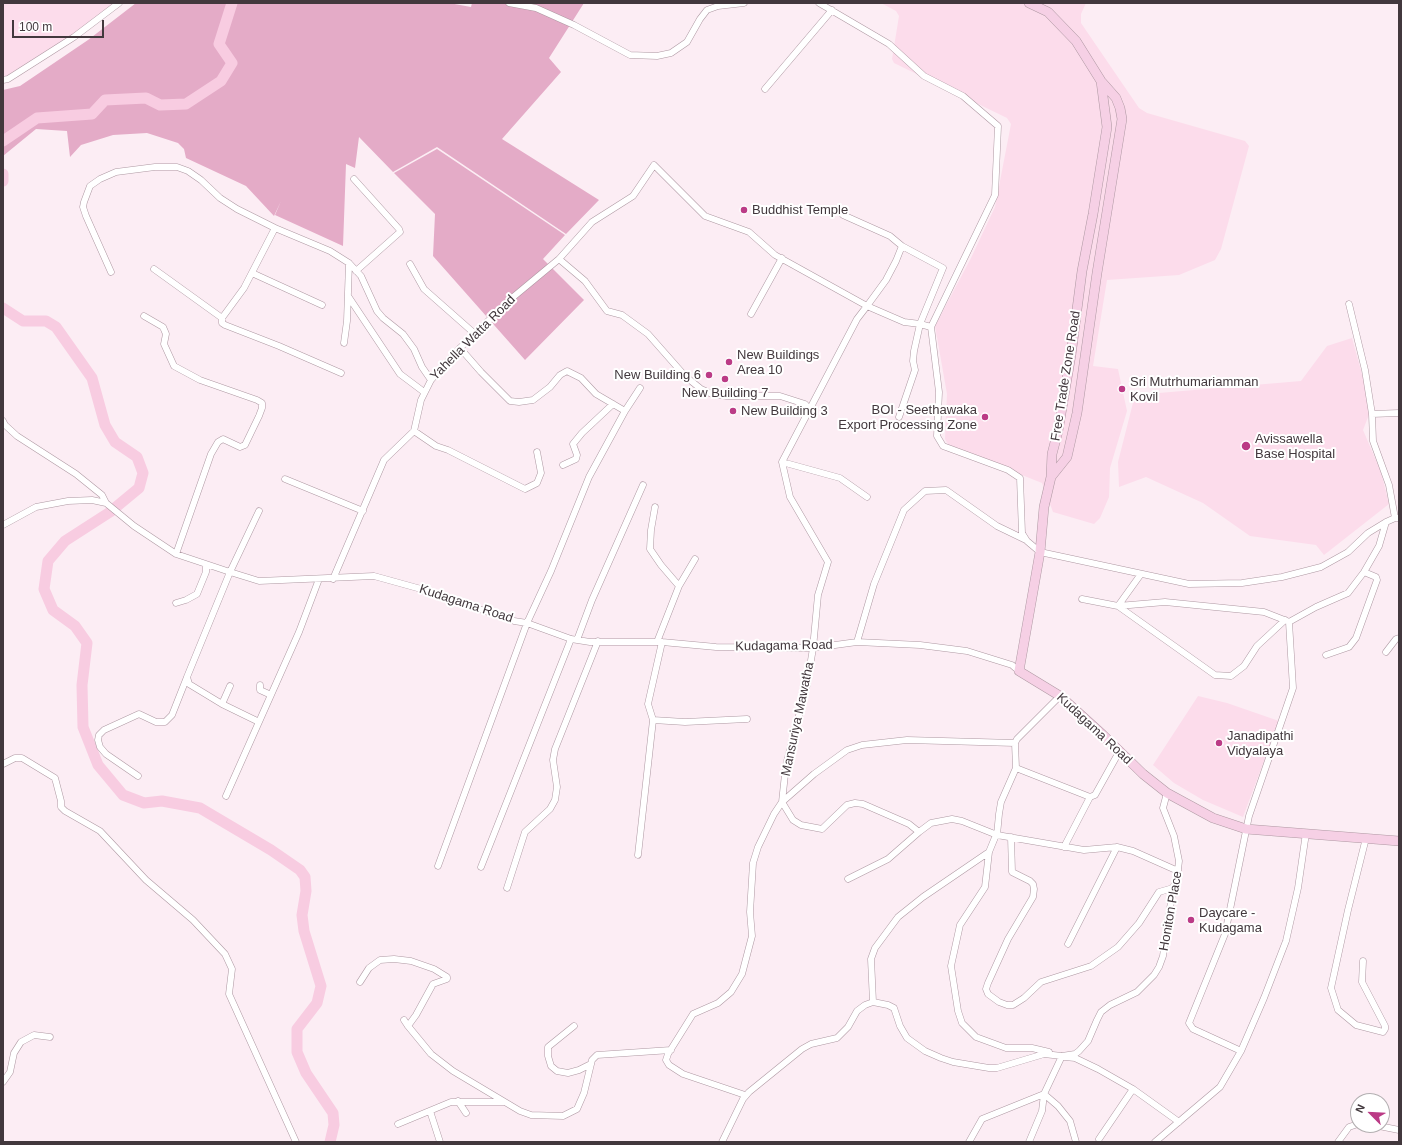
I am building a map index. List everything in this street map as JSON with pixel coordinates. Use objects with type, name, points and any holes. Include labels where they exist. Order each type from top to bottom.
[{"type":"street","points":[[3,80],[8,79],[74,37],[119,3]]},
{"type":"street","points":[[508,3],[536,8],[574,25],[630,55],[657,56],[671,53],[687,42],[707,10],[718,6],[744,3]]},
{"type":"street","points":[[819,3],[889,44],[924,76],[962,96],[998,126],[995,195],[931,327],[938,392],[937,436],[943,446],[1008,470],[1020,478],[1022,533],[1027,541]]},
{"type":"street","name":"Free Trade Zone Road","points":[[1029,3],[1048,12],[1076,41],[1101,81],[1116,98],[1122,119],[1097,273],[1077,413],[1067,457],[1051,478]]},
{"type":"street","points":[[765,89],[832,10]]},
{"type":"street","name":"Free Trade Zone Road","points":[[1019,671],[1040,552],[1044,507],[1051,478],[1052,454],[1060,423],[1082,271],[1107,127],[1101,81]]},
{"type":"street","name":"Yahella Watta Road","points":[[414,431],[421,400],[431,380],[460,348],[512,298],[558,259],[592,222],[633,196],[654,165],[705,216],[749,232],[775,255],[782,258]]},
{"type":"street","points":[[111,272],[83,207],[90,186],[100,179],[116,172],[155,167],[177,167],[188,171],[201,180],[220,198],[237,209],[275,228],[330,251],[349,263],[361,276],[377,311],[383,318],[403,334],[414,349],[422,367],[431,380]]},
{"type":"street","points":[[354,179],[399,229],[400,232],[356,271]]},
{"type":"street","points":[[843,215],[890,236],[902,246],[943,268],[920,324],[913,360],[915,370],[899,417]]},
{"type":"street","points":[[275,228],[244,288],[222,318],[222,323],[225,326],[279,346],[341,373]]},
{"type":"street","points":[[867,497],[840,478],[782,462],[857,319],[886,280],[902,246]]},
{"type":"street","points":[[751,314],[782,258],[866,306],[904,322],[931,327]]},
{"type":"street","points":[[558,259],[585,281],[607,311],[622,315],[648,334],[685,376],[701,389],[712,394],[727,396],[780,396],[805,404],[810,410]]},
{"type":"street","points":[[344,343],[347,321],[349,263]]},
{"type":"street","points":[[410,264],[424,290],[475,334]]},
{"type":"street","points":[[154,269],[222,318]]},
{"type":"street","points":[[252,274],[322,305]]},
{"type":"street","points":[[348,296],[402,376],[424,392]]},
{"type":"street","points":[[857,642],[874,584],[904,510],[925,491],[946,490],[997,526],[1027,541],[1040,552],[1189,584],[1242,583],[1282,577],[1321,567],[1348,552],[1368,532],[1398,517],[1389,485],[1373,440],[1372,414],[1365,370],[1349,304]]},
{"type":"street","points":[[144,316],[163,327],[166,334],[164,344],[174,366],[200,380],[262,403],[259,416],[245,445],[240,447],[223,439],[218,442],[211,454],[176,554]]},
{"type":"street","points":[[460,348],[510,401],[519,402],[533,400],[550,387],[560,374],[567,372],[581,378],[596,394],[625,411]]},
{"type":"street","points":[[438,866],[527,623],[551,571],[589,477],[625,411],[640,388]]},
{"type":"street","points":[[563,465],[576,459],[577,455],[574,444],[582,433],[613,404]]},
{"type":"street","points":[[1372,414],[1399,413]]},
{"type":"street","points":[[3,421],[5,425],[17,436],[76,474],[102,495],[106,503]]},
{"type":"street","points":[[333,579],[384,460],[414,431],[436,446],[448,450],[525,489],[537,484],[541,473],[537,452]]},
{"type":"street","name":"Mansuriya Mawatha","points":[[782,462],[790,497],[828,562],[818,595],[813,648],[807,685],[786,765],[782,802]]},
{"type":"street","points":[[285,479],[363,511]]},
{"type":"street","points":[[481,867],[574,640],[643,485]]},
{"type":"street","points":[[3,525],[36,507],[68,500],[92,500],[106,503]]},
{"type":"street","name":"Kudagama Road","points":[[106,503],[134,526],[176,554],[206,565],[259,580],[333,579],[374,576],[421,589],[514,621],[527,623],[574,640],[590,642],[659,642],[716,647],[813,648],[857,642],[920,645],[967,651],[1012,665],[1019,671],[1060,696],[1143,774],[1167,793],[1213,818],[1246,829],[1399,841]]},
{"type":"street","points":[[655,507],[651,530],[650,549],[661,565],[679,586]]},
{"type":"street","points":[[138,776],[106,754],[100,747],[98,735],[104,730],[139,714],[156,722],[165,722],[172,715],[230,572],[259,511]]},
{"type":"street","points":[[1118,606],[1215,675],[1231,676],[1244,666],[1257,646],[1287,621],[1348,594],[1364,572],[1379,546],[1386,522]]},
{"type":"street","points":[[638,854],[653,720],[648,704],[659,642],[679,586],[695,559]]},
{"type":"street","points":[[176,603],[197,594],[206,572],[206,565]]},
{"type":"street","points":[[1326,655],[1348,648],[1356,638],[1377,580],[1376,577],[1364,572]]},
{"type":"street","points":[[1118,606],[1141,574]]},
{"type":"street","points":[[226,796],[299,632],[320,579]]},
{"type":"street","points":[[1082,598],[1118,606],[1165,602],[1264,612],[1287,621]]},
{"type":"street","points":[[1240,1051],[1193,1029],[1189,1023],[1225,934],[1249,816],[1293,688],[1287,621]]},
{"type":"street","points":[[1386,652],[1396,639],[1399,638]]},
{"type":"street","points":[[507,888],[526,832],[550,808],[555,800],[557,787],[553,760],[555,749],[598,642]]},
{"type":"street","points":[[187,677],[189,684],[222,704],[259,722]]},
{"type":"street","points":[[260,685],[260,690],[271,695]]},
{"type":"street","points":[[222,704],[230,686]]},
{"type":"street","points":[[1060,696],[1016,739],[1016,768],[1001,802],[997,835],[989,852],[985,887],[960,925],[950,966],[958,1011],[962,1023],[976,1037],[1006,1048],[1032,1048],[1075,1058],[1133,1089],[1179,1122]]},
{"type":"street","points":[[653,720],[685,722],[748,719]]},
{"type":"street","name":"Mansuriya Mawatha","points":[[782,802],[814,774],[847,750],[862,745],[907,740],[1015,743]]},
{"type":"street","points":[[1064,846],[1090,797],[1095,795],[1119,752]]},
{"type":"street","points":[[3,764],[15,758],[22,758],[55,778],[61,801],[61,807],[100,831],[146,880],[193,920],[225,954],[232,969],[229,994],[296,1142]]},
{"type":"street","points":[[1016,768],[1090,797]]},
{"type":"street","name":"Honiton Place","points":[[873,1002],[888,1005],[894,1008],[900,1026],[907,1038],[925,1051],[953,1062],[997,1068],[1044,1054],[1062,1056],[1075,1054],[1088,1041],[1096,1020],[1101,1012],[1138,992],[1154,975],[1159,967],[1166,946],[1173,888],[1179,861],[1174,836],[1162,808],[1167,793]]},
{"type":"street","points":[[745,1095],[683,1074],[669,1065],[666,1060],[668,1054],[693,1014],[718,1002],[731,992],[742,974],[752,936],[750,912],[753,863],[758,847],[774,814],[782,802],[793,820],[801,825],[822,829],[847,806],[854,803],[862,804],[909,824],[920,832]]},
{"type":"street","points":[[848,879],[888,859],[931,823],[952,818],[997,835],[1084,850],[1117,847],[1133,851],[1178,871]]},
{"type":"street","points":[[1155,1142],[1220,1087],[1240,1051],[1264,998],[1286,941],[1298,888],[1306,833]]},
{"type":"street","points":[[1010,837],[1012,872],[1030,881],[1033,884],[1034,889],[1033,897],[1008,939],[986,989],[988,994],[999,1002],[1008,1005],[1013,1005],[1024,998],[1041,982],[1091,966],[1118,948],[1139,923],[1159,892],[1173,888]]},
{"type":"street","points":[[1363,961],[1362,982],[1386,1029],[1383,1032],[1356,1025],[1338,1010],[1331,988],[1366,838]]},
{"type":"street","points":[[1068,944],[1117,847]]},
{"type":"street","points":[[722,1142],[745,1095],[802,1049],[811,1044],[837,1038],[848,1027],[858,1011],[865,1005],[873,1002],[871,959],[875,948],[898,917],[923,897],[989,852]]},
{"type":"street","points":[[360,982],[369,968],[380,960],[394,959],[417,963],[434,969],[447,977],[447,979],[433,984],[416,1015],[408,1026]]},
{"type":"street","points":[[404,1020],[431,1054],[453,1072],[520,1111],[531,1115],[563,1116],[577,1109],[584,1093],[592,1060],[597,1055],[671,1050]]},
{"type":"street","points":[[574,1026],[548,1047],[548,1056],[551,1066],[557,1071],[568,1073],[579,1070],[591,1064]]},
{"type":"street","points":[[3,1082],[10,1072],[14,1053],[21,1042],[34,1035],[50,1037]]},
{"type":"street","points":[[1029,1142],[1042,1111],[1044,1094],[1062,1056]]},
{"type":"street","points":[[1099,1139],[1133,1089]]},
{"type":"street","points":[[969,1142],[982,1119],[1044,1094]]},
{"type":"street","points":[[1044,1094],[1058,1106],[1070,1121],[1076,1142]]},
{"type":"street","points":[[458,1101],[466,1113]]},
{"type":"street","points":[[398,1124],[451,1102],[505,1102]]},
{"type":"street","points":[[430,1111],[440,1142]]},
{"type":"street","points":[[1338,1142],[1350,1127]]},
{"type":"shaded area","points":[[3,3],[122,3],[83,33],[16,78],[3,82]]},
{"type":"shaded area","points":[[136,3],[449,3],[471,7],[472,3],[584,3],[549,58],[561,72],[502,139],[599,200],[566,234],[437,147],[393,172],[359,137],[355,168],[346,164],[343,246],[275,215],[281,201],[274,216],[246,186],[186,158],[184,149],[178,143],[147,133],[113,135],[81,145],[70,157],[67,131],[36,129],[3,156],[3,90],[20,86],[88,40]]},
{"type":"shaded area","points":[[881,3],[1086,3],[1081,14],[1081,23],[1139,108],[1147,113],[1245,141],[1249,146],[1221,249],[1215,260],[1179,275],[1107,280],[1093,366],[1118,369],[1127,411],[1110,468],[1109,497],[1100,518],[1094,524],[1053,512],[1042,483],[949,446],[945,439],[947,394],[935,326],[971,258],[995,207],[1011,124],[1007,118],[894,63],[892,59],[899,16],[896,11]]},
{"type":"shaded area","points":[[437,149],[565,235],[543,259],[584,300],[525,360],[433,256],[435,214],[394,173]]},
{"type":"shaded area","name":"Avissawella Base Hospital","points":[[1352,338],[1370,403],[1370,412],[1363,430],[1381,472],[1389,504],[1324,555],[1316,545],[1250,536],[1203,503],[1146,477],[1119,487],[1118,462],[1135,395],[1301,381],[1327,346]]},
{"type":"shaded area","name":"Janadipathi Vidyalaya","points":[[1198,696],[1227,703],[1279,721],[1243,817],[1203,800],[1174,783],[1153,765]]},
{"type":"waterway","points":[[3,141],[37,118],[92,114],[105,100],[146,98],[160,105],[186,104],[221,81],[232,63],[219,44],[232,3]]},
{"type":"waterway","points":[[3,174],[3,181]]},
{"type":"waterway","points":[[3,308],[23,321],[46,321],[56,327],[92,378],[105,425],[115,442],[137,457],[143,473],[139,488],[110,512],[65,541],[48,561],[44,589],[53,610],[75,626],[87,643],[82,685],[83,727],[98,765],[123,795],[144,803],[162,801],[200,808],[271,850],[300,870],[305,877],[306,891],[302,915],[304,931],[321,986],[317,1003],[297,1029],[297,1052],[306,1073],[333,1113],[334,1125],[330,1142]]},
{"type":"place","name":"Buddhist Temple","points":[[744,210]]},
{"type":"place","name":"New Buildings Area 10","points":[[729,362]]},
{"type":"place","name":"New Building 6","points":[[709,375]]},
{"type":"place","name":"New Building 7","points":[[725,379]]},
{"type":"place","name":"Sri Mutrhumariamman Kovil","points":[[1122,389]]},
{"type":"place","name":"New Building 3","points":[[733,411]]},
{"type":"place","name":"BOI - Seethawaka Export Processing Zone","points":[[985,417]]},
{"type":"place","name":"Avissawella Base Hospital","points":[[1246,446]]},
{"type":"place","name":"Janadipathi Vidyalaya","points":[[1219,743]]},
{"type":"place","name":"Daycare - Kudagama","points":[[1191,920]]}]
